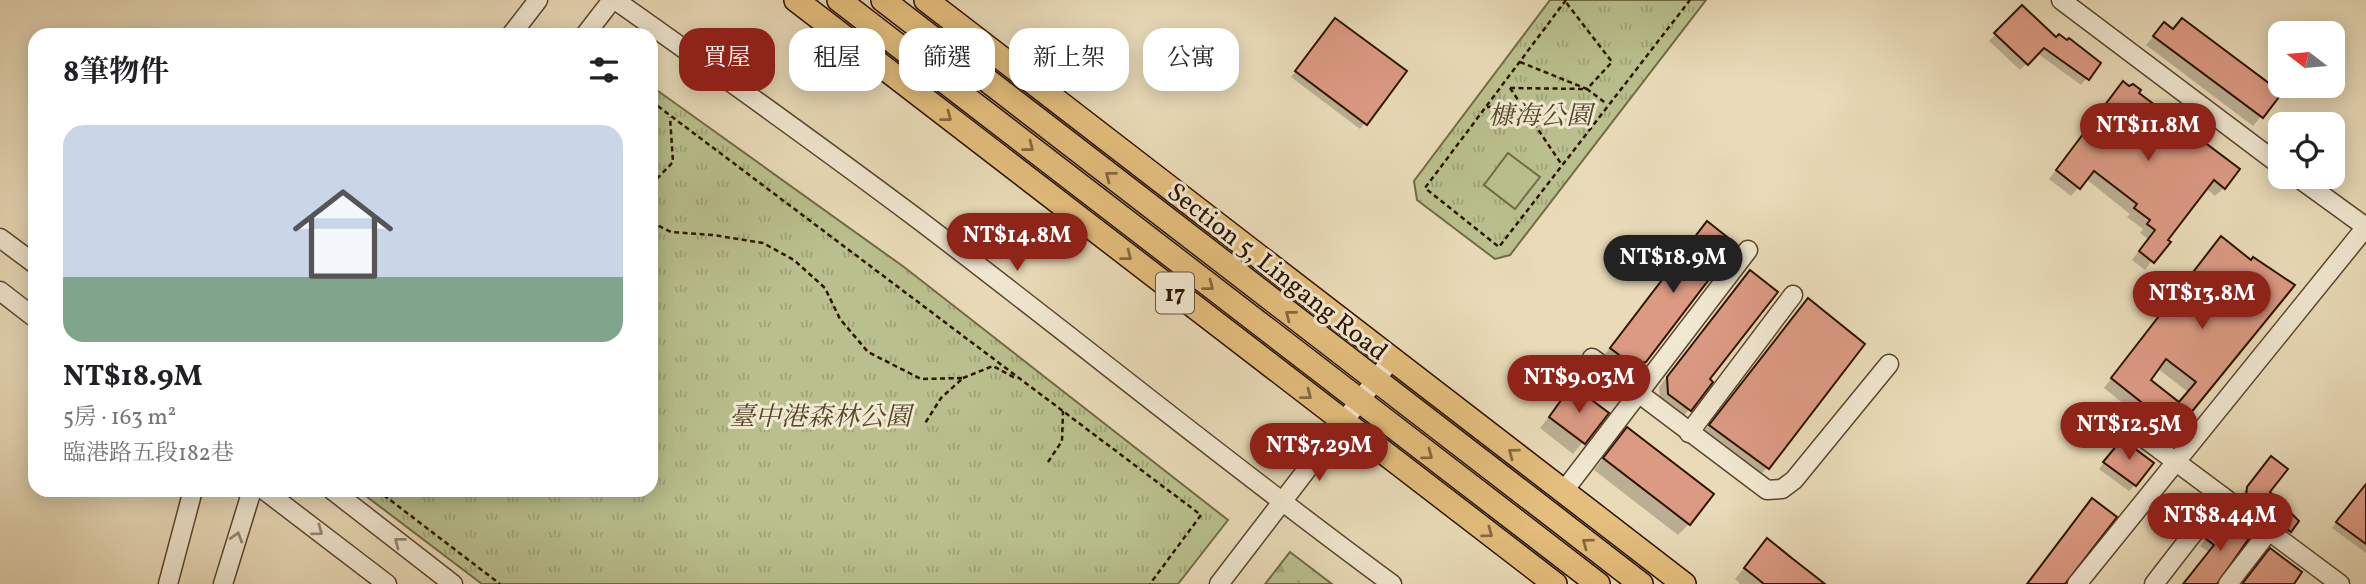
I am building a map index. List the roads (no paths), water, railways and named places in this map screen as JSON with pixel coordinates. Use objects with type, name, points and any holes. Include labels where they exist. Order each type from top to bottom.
[{"type":"main road","name":"17","points":[[796,0],[1555,584]]},
{"type":"main road","name":"Section 5, Lingang Road","points":[[839,0],[1598,584]]},
{"type":"main road","name":"Section 5, Lingang Road","points":[[883,0],[1641,584]]},
{"type":"main road","name":"Section 5, Lingang Road","points":[[926,0],[1684,584]]},
{"type":"street","points":[[516,28],[538,0]]},
{"type":"street","points":[[591,28],[614,0],[654,28]]},
{"type":"street","points":[[2061,0],[2268,155]]},
{"type":"street","points":[[658,31],[766,106],[920,221],[1280,502],[1392,584]]},
{"type":"street","points":[[2077,584],[2366,227],[2314,189]]},
{"type":"street","points":[[0,238],[28,259]]},
{"type":"street","points":[[1563,492],[1748,250]]},
{"type":"street","points":[[0,291],[28,313]]},
{"type":"street","points":[[1689,433],[1793,295]]},
{"type":"street","points":[[1592,358],[1760,487],[1782,489],[1799,474],[1889,364]]},
{"type":"street","points":[[1219,584],[1391,360]]},
{"type":"street","points":[[2128,426],[2340,584]]},
{"type":"street","points":[[2154,584],[2222,496]]},
{"type":"street","points":[[169,584],[191,497]]},
{"type":"street","points":[[223,584],[250,497]]},
{"type":"street","points":[[273,497],[387,584]]},
{"type":"street","points":[[341,497],[453,584]]},
{"type":"street","points":[[2228,584],[2269,531]]},
{"type":"park label","name":"槺海公園","points":[[1540,115]]},
{"type":"park label","name":"臺中港森林公園","points":[[820,416]]}]
